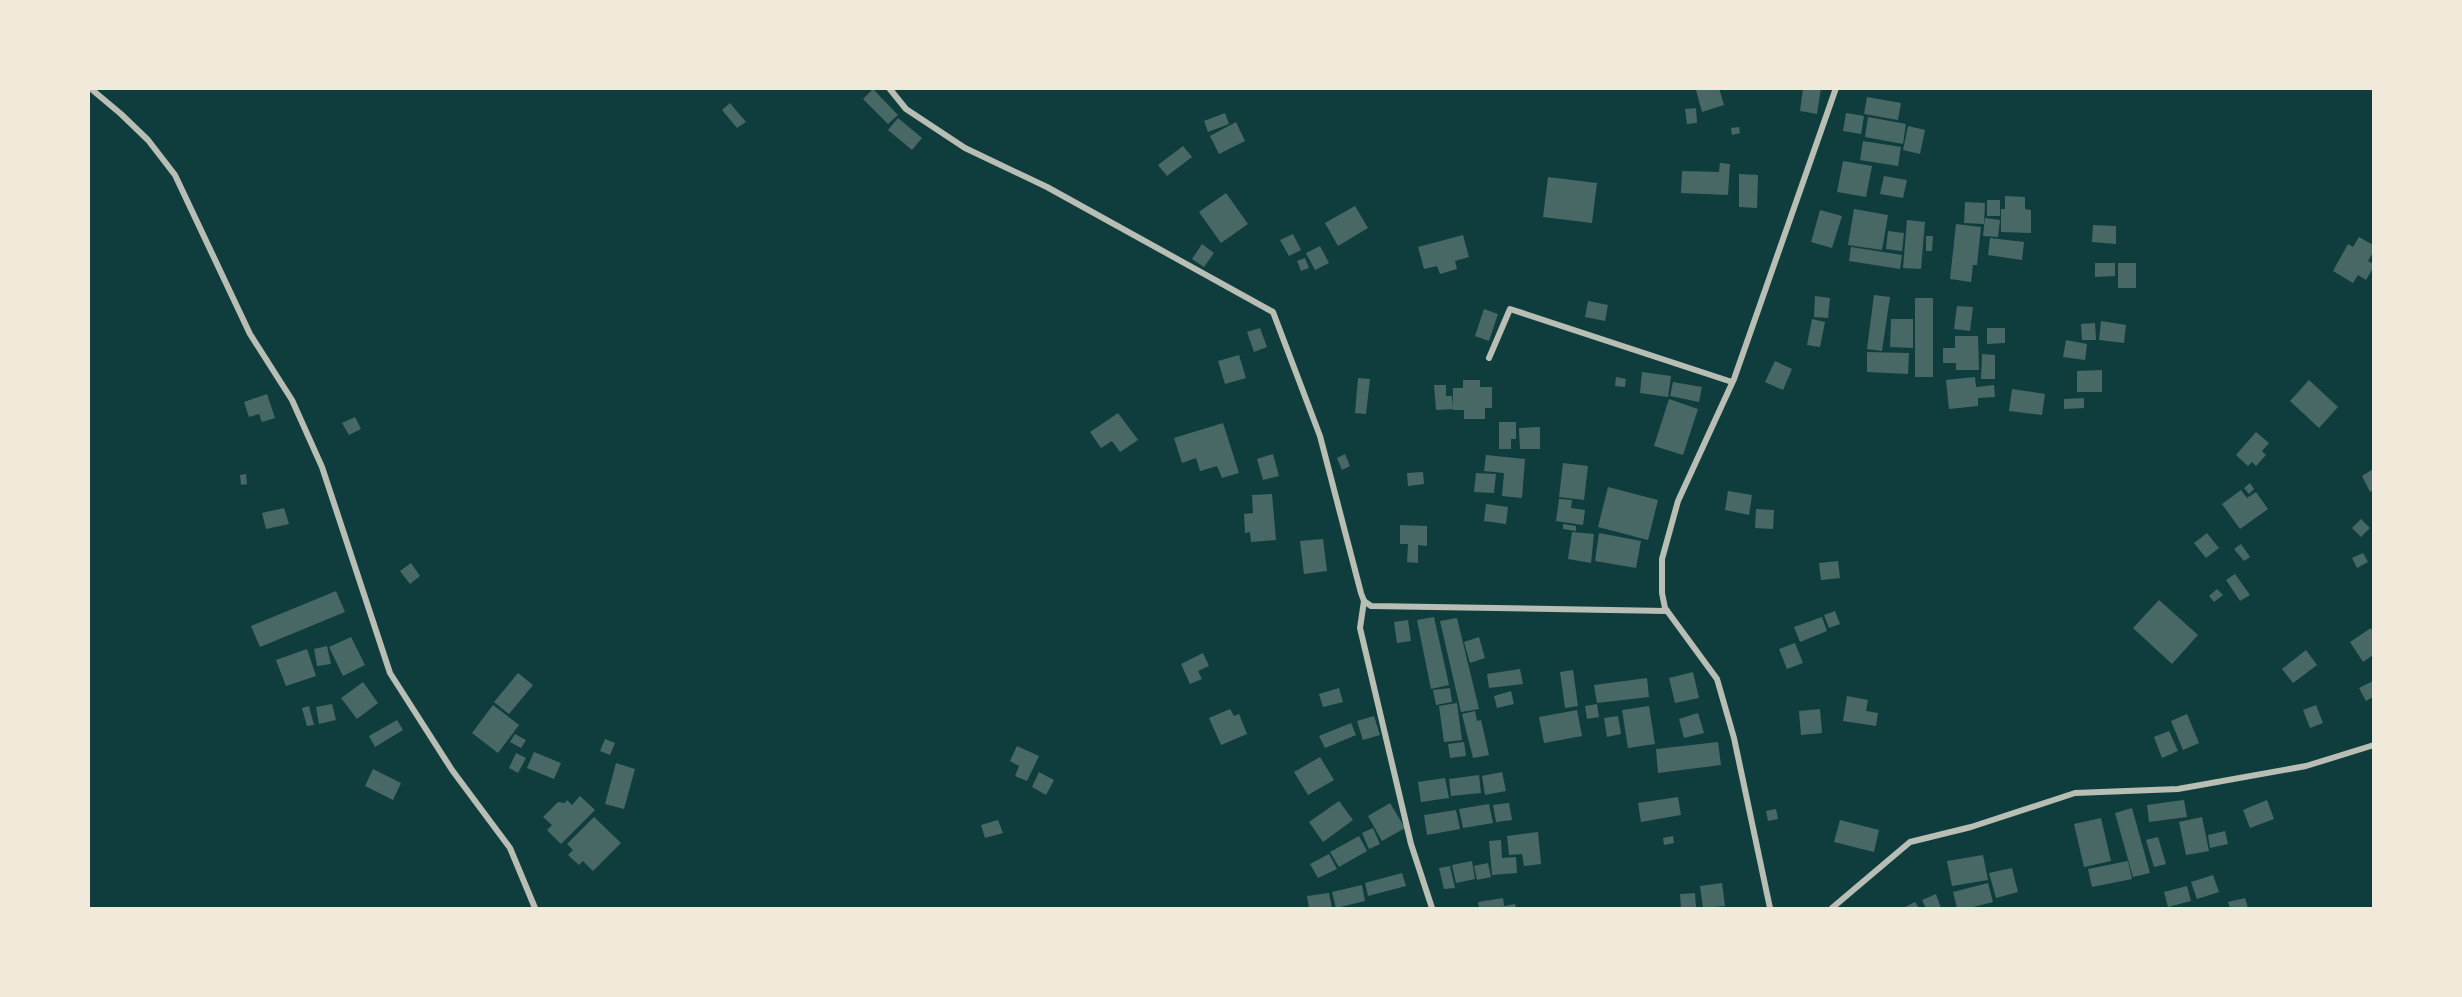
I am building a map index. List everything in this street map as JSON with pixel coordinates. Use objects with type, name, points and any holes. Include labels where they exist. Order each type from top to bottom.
[{"type":"street","points":[[90,88],[122,114],[148,140],[175,175],[250,334],[292,400],[322,467],[390,673],[452,770],[510,848],[536,909]]},
{"type":"street","points":[[889,88],[906,109],[965,148],[1047,187],[1273,312],[1320,436],[1364,601],[1360,628],[1412,844],[1432,909]]},
{"type":"street","points":[[1770,909],[1734,738],[1717,679],[1667,611],[1662,593],[1662,559],[1678,501],[1732,382],[1836,88]]},
{"type":"street","points":[[1489,358],[1510,309],[1732,382]]},
{"type":"street","points":[[1364,601],[1371,606],[1667,611]]},
{"type":"street","points":[[1832,909],[1910,842],[1971,827],[2075,793],[2178,789],[2306,766],[2373,745]]},
{"type":"building","points":[[1719,88],[1724,105],[1702,112],[1696,90]]},
{"type":"building","points":[[1803,88],[1821,88],[1817,114],[1800,111]]},
{"type":"building","points":[[873,89],[898,115],[888,124],[863,99]]},
{"type":"building","points":[[1867,97],[1901,103],[1898,120],[1864,114]]},
{"type":"building","points":[[730,103],[746,122],[737,128],[722,110]]},
{"type":"building","points":[[1696,108],[1697,123],[1687,124],[1685,109]]},
{"type":"building","points":[[1225,113],[1229,124],[1208,132],[1204,121]]},
{"type":"building","points":[[1846,113],[1864,116],[1861,134],[1843,131]]},
{"type":"building","points":[[1868,117],[1906,124],[1903,144],[1865,137]]},
{"type":"building","points":[[898,118],[922,138],[912,150],[888,130]]},
{"type":"building","points":[[1236,122],[1245,141],[1219,154],[1210,136]]},
{"type":"building","points":[[1908,126],[1925,130],[1920,154],[1903,150]]},
{"type":"building","points":[[1739,127],[1740,133],[1732,135],[1731,128]]},
{"type":"building","points":[[1863,141],[1901,147],[1898,166],[1860,160]]},
{"type":"building","points":[[1183,146],[1192,157],[1167,176],[1158,165]]},
{"type":"building","points":[[1843,161],[1872,166],[1866,197],[1837,192]]},
{"type":"building","points":[[1720,163],[1730,164],[1728,195],[1681,193],[1682,171],[1719,172]]},
{"type":"building","points":[[1739,174],[1758,175],[1757,208],[1739,207]]},
{"type":"building","points":[[1884,176],[1907,180],[1903,198],[1880,194]]},
{"type":"building","points":[[1548,177],[1597,183],[1592,223],[1543,217]]},
{"type":"building","points":[[1226,193],[1248,224],[1221,243],[1199,212]]},
{"type":"building","points":[[2005,196],[2025,197],[2025,209],[2031,210],[2031,233],[2001,232],[2001,209],[2005,209]]},
{"type":"building","points":[[1987,200],[2000,200],[2000,216],[1987,216]]},
{"type":"building","points":[[1965,202],[1985,203],[1984,224],[1964,223]]},
{"type":"building","points":[[1355,206],[1368,228],[1338,246],[1325,223]]},
{"type":"building","points":[[1854,209],[1888,215],[1882,250],[1848,245]]},
{"type":"building","points":[[1820,210],[1842,216],[1832,248],[1811,242]]},
{"type":"building","points":[[1985,218],[2000,220],[1998,237],[1983,236]]},
{"type":"building","points":[[1907,220],[1925,222],[1921,269],[1903,268]]},
{"type":"building","points":[[1956,224],[1981,227],[1977,265],[1973,265],[1971,282],[1950,279]]},
{"type":"building","points":[[2093,225],[2116,226],[2116,244],[2092,242]]},
{"type":"building","points":[[1888,231],[1904,233],[1902,251],[1886,249]]},
{"type":"building","points":[[1293,234],[1301,250],[1289,256],[1280,240]]},
{"type":"building","points":[[1463,235],[1469,257],[1455,261],[1457,269],[1440,274],[1437,266],[1424,269],[1418,247]]},
{"type":"building","points":[[1926,236],[1933,236],[1932,251],[1926,251]]},
{"type":"building","points":[[2359,237],[2373,245],[2373,252],[2368,261],[2373,264],[2373,268],[2366,280],[2358,275],[2353,283],[2333,271],[2348,244],[2353,247]]},
{"type":"building","points":[[1990,238],[2024,242],[2022,260],[1988,255]]},
{"type":"building","points":[[1202,244],[1214,253],[1204,267],[1192,259]]},
{"type":"building","points":[[1320,246],[1329,263],[1315,270],[1306,253]]},
{"type":"building","points":[[1851,247],[1902,255],[1900,269],[1849,261]]},
{"type":"building","points":[[1305,258],[1309,268],[1301,271],[1297,261]]},
{"type":"building","points":[[2095,263],[2115,263],[2115,276],[2095,277]]},
{"type":"building","points":[[2118,263],[2136,263],[2136,288],[2118,288]]},
{"type":"building","points":[[1874,295],[1890,297],[1882,351],[1867,349]]},
{"type":"building","points":[[1815,296],[1830,298],[1828,318],[1814,317]]},
{"type":"building","points":[[1915,298],[1933,298],[1933,377],[1915,377]]},
{"type":"building","points":[[1588,301],[1608,305],[1605,321],[1585,317]]},
{"type":"building","points":[[1957,306],[1973,307],[1970,331],[1954,329]]},
{"type":"building","points":[[1484,309],[1498,314],[1489,341],[1475,336]]},
{"type":"building","points":[[1812,319],[1825,322],[1820,347],[1807,345]]},
{"type":"building","points":[[1891,319],[1913,319],[1913,348],[1890,347]]},
{"type":"building","points":[[2101,321],[2126,325],[2124,343],[2099,340]]},
{"type":"building","points":[[2095,323],[2096,340],[2082,340],[2081,324]]},
{"type":"building","points":[[1260,328],[1267,347],[1254,352],[1247,332]]},
{"type":"building","points":[[1987,328],[2005,328],[2005,343],[1987,344]]},
{"type":"building","points":[[1955,336],[1978,336],[1979,370],[1956,370],[1956,363],[1943,363],[1943,348],[1955,348]]},
{"type":"building","points":[[2066,340],[2087,344],[2085,360],[2063,357]]},
{"type":"building","points":[[1867,352],[1909,353],[1908,374],[1867,372]]},
{"type":"building","points":[[1982,354],[1995,355],[1995,379],[1981,379]]},
{"type":"building","points":[[1239,355],[1246,378],[1225,384],[1218,361]]},
{"type":"building","points":[[1775,361],[1792,369],[1783,390],[1765,382]]},
{"type":"building","points":[[2102,370],[2102,392],[2077,392],[2077,371]]},
{"type":"building","points":[[1642,372],[1671,376],[1668,397],[1640,393]]},
{"type":"building","points":[[1616,377],[1626,379],[1625,387],[1615,386]]},
{"type":"building","points":[[1975,377],[1976,387],[1994,385],[1995,397],[1978,398],[1978,406],[1949,409],[1946,380]]},
{"type":"building","points":[[1358,378],[1370,379],[1366,414],[1355,413]]},
{"type":"building","points":[[1463,380],[1480,380],[1480,387],[1492,387],[1492,408],[1485,408],[1485,419],[1464,419],[1464,410],[1453,410],[1453,388],[1463,388]]},
{"type":"building","points":[[2309,380],[2338,407],[2319,428],[2290,401]]},
{"type":"building","points":[[1673,382],[1702,387],[1699,402],[1670,396]]},
{"type":"building","points":[[1434,385],[1446,385],[1446,396],[1452,396],[1453,409],[1436,410]]},
{"type":"building","points":[[2012,389],[2045,394],[2042,415],[2009,411]]},
{"type":"building","points":[[267,394],[275,418],[262,422],[259,414],[249,417],[244,402]]},
{"type":"building","points":[[2084,398],[2084,408],[2064,409],[2064,399]]},
{"type":"building","points":[[1669,399],[1698,409],[1683,455],[1654,446]]},
{"type":"building","points":[[1118,413],[1138,440],[1120,452],[1112,441],[1101,448],[1090,432]]},
{"type":"building","points":[[355,417],[361,429],[349,435],[342,423]]},
{"type":"building","points":[[1499,422],[1516,422],[1516,439],[1511,439],[1511,449],[1499,449]]},
{"type":"building","points":[[1223,423],[1239,473],[1222,478],[1217,466],[1200,471],[1196,458],[1182,463],[1174,438]]},
{"type":"building","points":[[1540,427],[1540,449],[1520,449],[1519,428]]},
{"type":"building","points":[[2256,432],[2269,443],[2262,451],[2266,455],[2256,466],[2252,462],[2248,466],[2236,455]]},
{"type":"building","points":[[1273,454],[1279,476],[1263,480],[1257,459]]},
{"type":"building","points":[[1345,454],[1350,466],[1342,470],[1337,458]]},
{"type":"building","points":[[1486,455],[1525,459],[1522,498],[1502,496],[1504,473],[1484,471]]},
{"type":"building","points":[[1563,463],[1588,466],[1584,500],[1559,497]]},
{"type":"building","points":[[2373,469],[2373,490],[2370,492],[2362,476]]},
{"type":"building","points":[[1423,472],[1424,484],[1408,486],[1407,473]]},
{"type":"building","points":[[1476,473],[1496,474],[1494,493],[1474,492]]},
{"type":"building","points":[[246,474],[247,484],[241,485],[240,475]]},
{"type":"building","points":[[2250,483],[2254,489],[2249,494],[2244,488]]},
{"type":"building","points":[[1608,487],[1658,500],[1648,540],[1598,527]]},
{"type":"building","points":[[2241,490],[2247,498],[2256,492],[2268,509],[2240,529],[2222,504]]},
{"type":"building","points":[[1728,491],[1752,495],[1749,515],[1725,510]]},
{"type":"building","points":[[1272,494],[1276,540],[1251,542],[1250,532],[1245,533],[1244,514],[1253,513],[1252,495]]},
{"type":"building","points":[[1559,499],[1572,500],[1571,508],[1585,510],[1583,525],[1556,521]]},
{"type":"building","points":[[1486,504],[1508,507],[1506,524],[1484,521]]},
{"type":"building","points":[[284,508],[289,524],[266,529],[262,513]]},
{"type":"building","points":[[1756,509],[1774,510],[1773,529],[1755,528]]},
{"type":"building","points":[[2361,519],[2370,528],[2361,537],[2352,528]]},
{"type":"building","points":[[1563,524],[1576,526],[1576,531],[1563,529]]},
{"type":"building","points":[[1400,525],[1427,526],[1427,546],[1418,545],[1418,563],[1407,562],[1408,544],[1400,544]]},
{"type":"building","points":[[1572,532],[1594,534],[1591,563],[1568,559]]},
{"type":"building","points":[[1599,533],[1641,541],[1636,568],[1595,561]]},
{"type":"building","points":[[2207,533],[2219,548],[2206,558],[2194,543]]},
{"type":"building","points":[[1323,539],[1327,571],[1304,574],[1300,541]]},
{"type":"building","points":[[2241,544],[2250,557],[2244,561],[2234,549]]},
{"type":"building","points":[[2363,553],[2368,562],[2357,568],[2352,558]]},
{"type":"building","points":[[1838,561],[1840,578],[1821,580],[1819,563]]},
{"type":"building","points":[[411,563],[420,576],[410,584],[400,571]]},
{"type":"building","points":[[2235,574],[2250,595],[2240,601],[2226,580]]},
{"type":"building","points":[[2217,589],[2223,595],[2214,602],[2209,596]]},
{"type":"building","points":[[336,591],[345,612],[260,647],[251,626]]},
{"type":"building","points":[[2159,600],[2198,635],[2172,664],[2133,628]]},
{"type":"building","points":[[1835,611],[1840,624],[1829,628],[1824,615]]},
{"type":"building","points":[[1434,617],[1449,685],[1431,689],[1417,620]]},
{"type":"building","points":[[1822,617],[1827,631],[1800,642],[1794,627]]},
{"type":"building","points":[[1457,618],[1479,709],[1461,712],[1440,621]]},
{"type":"building","points":[[1408,620],[1411,641],[1397,643],[1394,622]]},
{"type":"building","points":[[2371,628],[2373,655],[2363,662],[2350,642]]},
{"type":"building","points":[[351,637],[365,665],[343,676],[329,647]]},
{"type":"building","points":[[1479,637],[1485,658],[1470,663],[1464,642]]},
{"type":"building","points":[[1795,643],[1803,663],[1787,669],[1779,649]]},
{"type":"building","points":[[327,646],[331,664],[317,666],[314,649]]},
{"type":"building","points":[[307,649],[316,676],[286,686],[276,660]]},
{"type":"building","points":[[2306,650],[2317,665],[2293,683],[2282,669]]},
{"type":"building","points":[[1203,653],[1209,666],[1198,671],[1202,679],[1190,684],[1181,664]]},
{"type":"building","points":[[1520,669],[1523,684],[1489,688],[1487,674]]},
{"type":"building","points":[[1573,670],[1578,706],[1565,708],[1560,672]]},
{"type":"building","points":[[1693,672],[1699,698],[1675,703],[1669,678]]},
{"type":"building","points":[[518,673],[533,685],[509,714],[494,702]]},
{"type":"building","points":[[1647,678],[1649,697],[1597,703],[1594,685]]},
{"type":"building","points":[[2373,681],[2373,697],[2366,701],[2359,688]]},
{"type":"building","points":[[363,682],[378,703],[357,719],[341,698]]},
{"type":"building","points":[[1339,688],[1343,702],[1323,707],[1319,694]]},
{"type":"building","points":[[1450,688],[1452,702],[1436,705],[1433,690]]},
{"type":"building","points":[[1511,691],[1514,704],[1497,708],[1494,696]]},
{"type":"building","points":[[1847,696],[1868,700],[1866,711],[1878,713],[1876,726],[1843,721]]},
{"type":"building","points":[[1457,703],[1462,740],[1444,742],[1439,706]]},
{"type":"building","points":[[332,704],[336,720],[319,724],[316,707]]},
{"type":"building","points":[[1597,704],[1599,717],[1587,719],[1585,706]]},
{"type":"building","points":[[493,705],[519,725],[498,753],[472,733]]},
{"type":"building","points":[[2316,705],[2323,723],[2310,728],[2303,710]]},
{"type":"building","points":[[309,706],[314,725],[307,726],[302,708]]},
{"type":"building","points":[[1649,706],[1655,744],[1628,748],[1622,710]]},
{"type":"building","points":[[1230,709],[1234,716],[1239,714],[1247,734],[1221,745],[1209,718]]},
{"type":"building","points":[[1820,709],[1822,733],[1801,735],[1799,711]]},
{"type":"building","points":[[1577,710],[1582,736],[1544,743],[1539,717]]},
{"type":"building","points":[[1475,711],[1477,721],[1481,720],[1489,755],[1473,758],[1462,714]]},
{"type":"building","points":[[1698,713],[1704,733],[1684,738],[1679,719]]},
{"type":"building","points":[[2187,714],[2199,743],[2183,750],[2171,721]]},
{"type":"building","points":[[1374,716],[1380,735],[1363,740],[1357,721]]},
{"type":"building","points":[[1618,716],[1621,734],[1607,737],[1604,718]]},
{"type":"building","points":[[397,720],[403,730],[375,747],[369,736]]},
{"type":"building","points":[[1351,723],[1356,735],[1325,748],[1319,736]]},
{"type":"building","points":[[2169,731],[2178,751],[2162,758],[2154,737]]},
{"type":"building","points":[[515,734],[526,740],[521,748],[510,742]]},
{"type":"building","points":[[605,739],[615,743],[610,755],[600,751]]},
{"type":"building","points":[[1464,742],[1466,756],[1450,758],[1448,744]]},
{"type":"building","points":[[1718,742],[1721,765],[1658,773],[1656,749]]},
{"type":"building","points":[[1017,746],[1039,756],[1027,781],[1015,776],[1019,766],[1010,761]]},
{"type":"building","points":[[534,752],[561,763],[554,779],[527,768]]},
{"type":"building","points":[[516,753],[526,758],[518,773],[509,768]]},
{"type":"building","points":[[1320,757],[1334,780],[1308,795],[1294,772]]},
{"type":"building","points":[[616,763],[635,769],[624,809],[605,804]]},
{"type":"building","points":[[373,769],[401,783],[393,800],[365,786]]},
{"type":"building","points":[[1039,772],[1054,780],[1046,795],[1032,787]]},
{"type":"building","points":[[1502,772],[1506,791],[1485,795],[1482,776]]},
{"type":"building","points":[[1479,775],[1481,793],[1451,796],[1449,779]]},
{"type":"building","points":[[1445,778],[1449,798],[1421,802],[1418,782]]},
{"type":"building","points":[[580,796],[595,810],[561,844],[547,830],[552,825],[543,817],[558,802],[565,803],[567,800],[572,805]]},
{"type":"building","points":[[1678,797],[1681,815],[1641,822],[1638,803]]},
{"type":"building","points":[[2184,800],[2187,817],[2149,822],[2147,805]]},
{"type":"building","points":[[2267,800],[2274,819],[2250,828],[2243,810]]},
{"type":"building","points":[[1339,801],[1353,820],[1323,842],[1309,822]]},
{"type":"building","points":[[1390,803],[1405,828],[1382,841],[1368,816]]},
{"type":"building","points":[[1509,803],[1512,820],[1496,822],[1493,805]]},
{"type":"building","points":[[1489,804],[1493,823],[1463,828],[1459,809]]},
{"type":"building","points":[[2132,808],[2150,873],[2133,877],[2115,813]]},
{"type":"building","points":[[1776,809],[1778,819],[1768,821],[1766,811]]},
{"type":"building","points":[[1456,810],[1460,829],[1427,835],[1424,815]]},
{"type":"building","points":[[594,817],[621,843],[593,871],[583,861],[579,865],[568,855],[573,850],[567,844]]},
{"type":"building","points":[[2202,817],[2209,851],[2186,855],[2179,822]]},
{"type":"building","points":[[2101,818],[2111,861],[2084,867],[2074,824]]},
{"type":"building","points":[[998,820],[1003,833],[985,838],[981,825]]},
{"type":"building","points":[[1840,820],[1879,830],[1874,852],[1834,842]]},
{"type":"building","points":[[1373,828],[1380,844],[1369,849],[1362,833]]},
{"type":"building","points":[[2225,831],[2228,844],[2210,848],[2208,835]]},
{"type":"building","points":[[1538,832],[1541,864],[1524,866],[1522,854],[1509,855],[1507,836]]},
{"type":"building","points":[[1359,836],[1367,851],[1339,867],[1330,852]]},
{"type":"building","points":[[1673,836],[1674,843],[1664,845],[1663,838]]},
{"type":"building","points":[[2158,837],[2166,864],[2154,867],[2146,840]]},
{"type":"building","points":[[1501,840],[1502,858],[1516,857],[1517,873],[1492,875],[1489,841]]},
{"type":"building","points":[[1329,854],[1337,869],[1318,878],[1310,864]]},
{"type":"building","points":[[1983,855],[1988,880],[1952,886],[1947,861]]},
{"type":"building","points":[[1472,861],[1475,879],[1456,883],[1452,865]]},
{"type":"building","points":[[2128,861],[2132,879],[2092,887],[2088,869]]},
{"type":"building","points":[[1488,863],[1491,877],[1477,880],[1474,866]]},
{"type":"building","points":[[1450,866],[1455,888],[1444,889],[1439,868]]},
{"type":"building","points":[[2012,868],[2018,892],[1996,898],[1989,873]]},
{"type":"building","points":[[1402,873],[1406,886],[1368,896],[1365,883]]},
{"type":"building","points":[[2213,875],[2219,892],[2197,899],[2191,882]]},
{"type":"building","points":[[1722,883],[1725,906],[1703,908],[1700,886]]},
{"type":"building","points":[[1988,883],[1993,902],[1969,908],[1957,908],[1953,892]]},
{"type":"building","points":[[1362,885],[1365,901],[1336,908],[1332,892]]},
{"type":"building","points":[[2187,886],[2191,901],[2168,907],[2164,892]]},
{"type":"building","points":[[1329,893],[1332,908],[1309,908],[1307,896]]},
{"type":"building","points":[[1695,893],[1696,908],[1681,908],[1680,894]]},
{"type":"building","points":[[1936,894],[1941,908],[1926,908],[1922,900]]},
{"type":"building","points":[[1503,898],[1504,906],[1515,904],[1516,908],[1479,908],[1478,902]]},
{"type":"building","points":[[2245,898],[2248,908],[2230,908],[2228,902]]},
{"type":"building","points":[[1915,902],[1919,908],[1903,908]]}]
